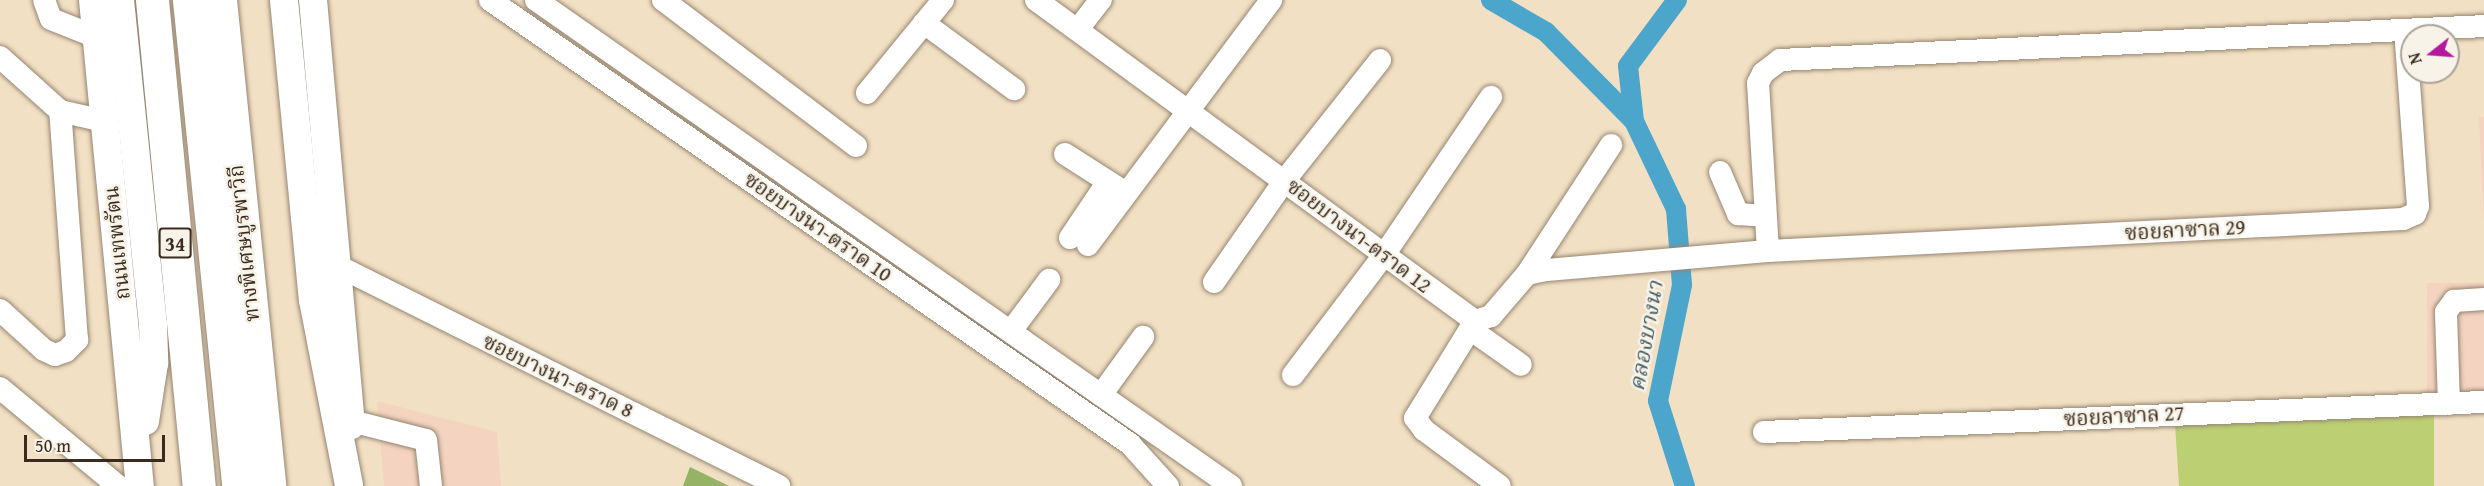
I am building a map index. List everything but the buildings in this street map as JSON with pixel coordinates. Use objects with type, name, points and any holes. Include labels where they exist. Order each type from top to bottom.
[{"type":"highway","name":"34","points":[[152,0],[199,486]]},
{"type":"highway","name":"ทางพิเศษบูรพาวิถี","points":[[189,0],[238,486]]},
{"type":"highway","name":"ทางพิเศษบูรพาวิถี","points":[[220,0],[269,486]]},
{"type":"highway","points":[[242,0],[289,486]]},
{"type":"main road","name":"ถนนเทพรัตน","points":[[93,0],[140,475]]},
{"type":"main road","points":[[120,0],[149,284],[154,363],[140,475]]},
{"type":"main road","points":[[284,0],[308,253],[323,362],[349,486]]},
{"type":"main road","points":[[313,0],[338,266],[355,486]]},
{"type":"street","points":[[44,0],[51,19],[96,37]]},
{"type":"street","name":"ซอยบางนา-ตราด 10","points":[[490,0],[1130,444],[1168,486]]},
{"type":"street","points":[[536,0],[1231,486]]},
{"type":"street","points":[[663,0],[856,146]]},
{"type":"street","points":[[867,93],[944,0]]},
{"type":"street","name":"ซอยบางนา-ตราด 12","points":[[1036,0],[1285,180],[1384,255],[1521,365]]},
{"type":"street","points":[[1078,29],[1101,0]]},
{"type":"street","points":[[1079,241],[1116,188],[1187,110],[1271,0]]},
{"type":"street","points":[[924,23],[1014,89]]},
{"type":"street","points":[[2460,27],[2484,26]]},
{"type":"street","points":[[1768,251],[1758,83],[1763,73],[1780,60],[2400,30]]},
{"type":"street","points":[[1214,282],[1285,180],[1380,60]]},
{"type":"street","points":[[4,68],[60,111],[104,121]]},
{"type":"street","name":"ซอยลาซาล 29","points":[[1527,274],[1768,251],[2410,217],[2418,206],[2409,84]]},
{"type":"street","points":[[1293,375],[1384,255],[1491,97]]},
{"type":"street","points":[[0,310],[44,350],[55,355],[73,347],[77,340],[60,111]]},
{"type":"street","points":[[1500,486],[1424,430],[1415,418],[1473,325],[1491,316],[1527,274],[1611,146]]},
{"type":"street","points":[[1065,154],[1116,188]]},
{"type":"street","points":[[1720,172],[1738,214],[1765,216]]},
{"type":"street","name":"ซอยบางนา-ตราด 8","points":[[338,266],[779,486]]},
{"type":"street","points":[[1011,331],[1049,280]]},
{"type":"street","points":[[2449,404],[2446,312],[2454,301],[2484,299]]},
{"type":"street","points":[[1101,395],[1143,337]]},
{"type":"street","points":[[0,388],[118,486]]},
{"type":"street","name":"ซอยลาซาล 27","points":[[1764,432],[2484,402]]},
{"type":"street","points":[[351,421],[426,440],[431,486]]},
{"type":"shaded area","points":[[2479,117],[2484,117],[2484,224]]},
{"type":"shaded area","points":[[2427,283],[2484,283],[2484,412],[2427,412]]},
{"type":"shaded area","points":[[377,401],[497,432],[501,486],[384,486]]},
{"type":"green space","points":[[2434,415],[2434,486],[2179,486],[2175,425]]},
{"type":"green space","points":[[690,467],[729,486],[683,486]]},
{"type":"waterway","points":[[1491,0],[1546,32],[1634,121]]},
{"type":"waterway","name":"คลองบางนา","points":[[1677,0],[1628,66],[1634,121],[1676,209],[1682,285],[1658,401],[1685,486]]}]
